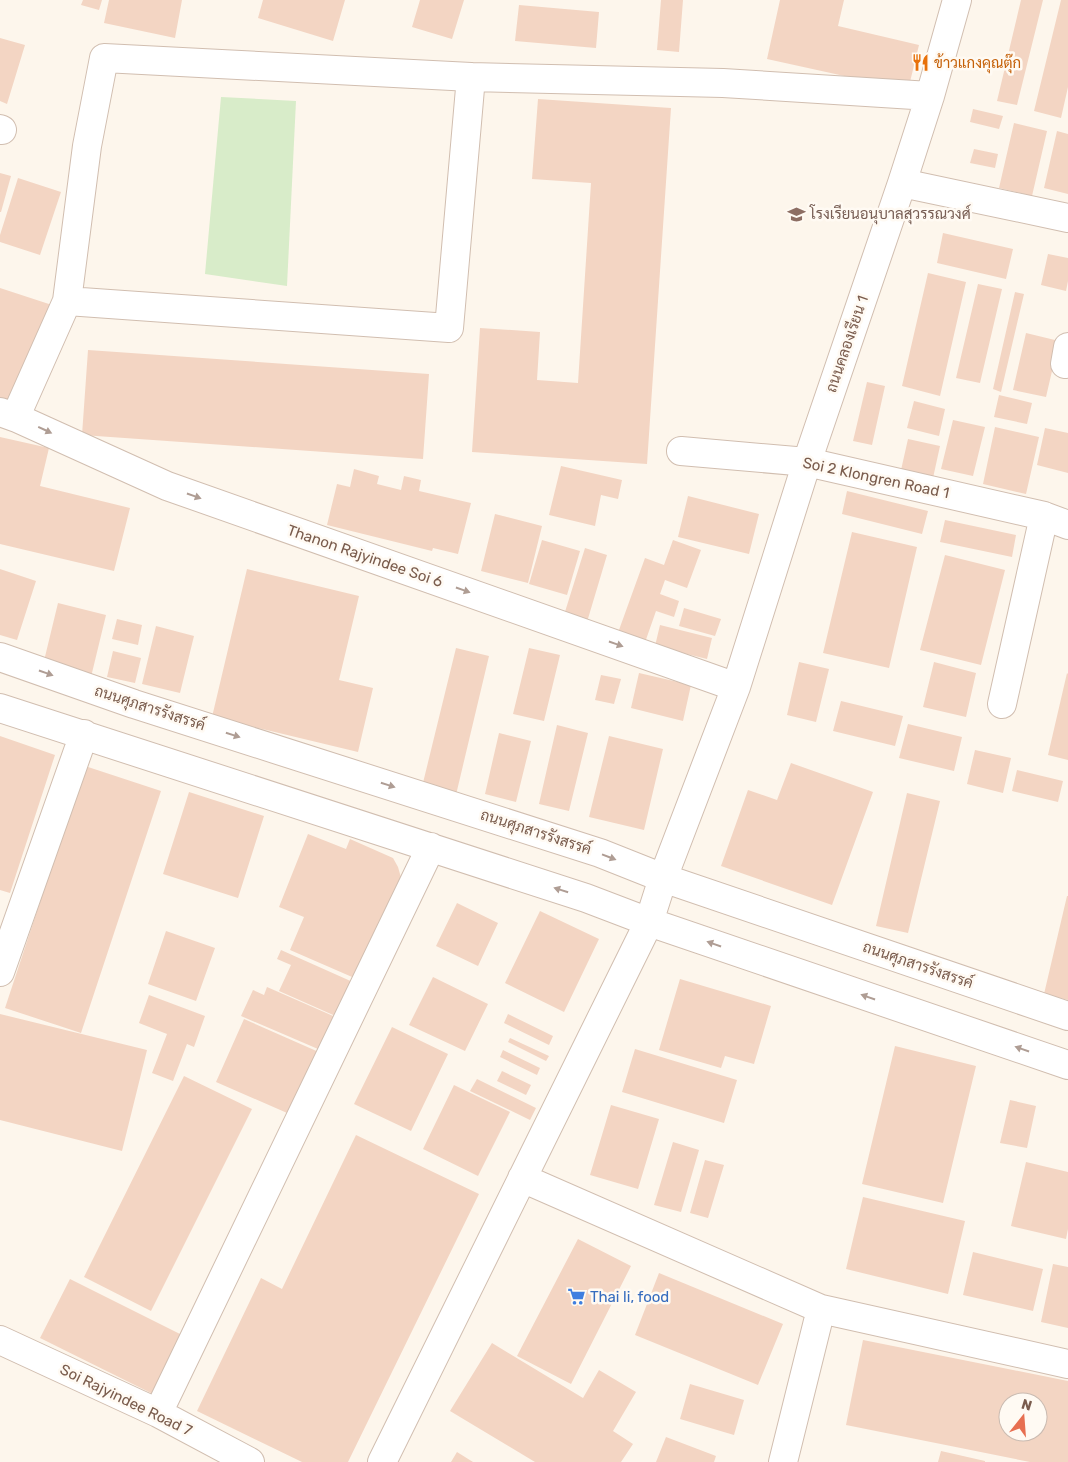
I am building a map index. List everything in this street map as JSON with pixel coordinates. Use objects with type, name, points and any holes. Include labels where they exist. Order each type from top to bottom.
[{"type":"street","name":"ถนนคลองเรียน 1","points":[[382,1462],[649,922],[663,878],[736,687],[807,462],[930,96],[957,0]]},
{"type":"street","points":[[9,415],[19,409],[67,301],[87,146],[104,58],[471,77],[723,83],[930,96]]},
{"type":"street","points":[[67,301],[450,328],[471,77]]},
{"type":"street","points":[[902,183],[1068,218]]},
{"type":"street","name":"Thanon Rajyindee Soi 6","points":[[9,415],[166,486],[736,687]]},
{"type":"street","name":"Soi 2 Klongren Road 1","points":[[681,451],[807,462],[1056,521]]},
{"type":"street","points":[[1002,704],[1056,521]]},
{"type":"street","name":"ถนนศุภสารรังสรรค์","points":[[0,657],[134,704],[600,853],[663,878],[1068,1016]]},
{"type":"street","points":[[0,708],[586,898],[649,922],[1068,1065]]},
{"type":"street","points":[[0,972],[84,734]]},
{"type":"street","points":[[158,1413],[431,847]]},
{"type":"street","points":[[522,1178],[821,1309],[1068,1364]]},
{"type":"street","points":[[783,1462],[821,1309]]},
{"type":"street","name":"Soi Rajyindee Road 7","points":[[0,1340],[158,1413],[250,1462]]},
{"type":"green space","points":[[221,97],[296,101],[287,286],[205,274]]},
{"type":"building","points":[[83,0],[102,0],[99,10],[81,5]]},
{"type":"building","points":[[109,0],[182,0],[175,38],[104,23]]},
{"type":"building","points":[[263,0],[345,0],[333,41],[258,18]]},
{"type":"building","points":[[420,0],[464,0],[452,39],[412,27]]},
{"type":"building","points":[[661,0],[683,0],[679,52],[657,50]]},
{"type":"building","points":[[780,0],[844,0],[838,26],[919,45],[908,90],[767,59]]},
{"type":"building","points":[[1021,0],[1043,0],[1017,105],[997,101]]},
{"type":"building","points":[[1061,0],[1068,0],[1068,87],[1061,118],[1034,111]]},
{"type":"building","points":[[519,5],[599,12],[596,48],[515,41]]},
{"type":"building","points":[[0,38],[25,45],[7,104],[0,101]]},
{"type":"building","points":[[538,99],[671,108],[647,464],[472,452],[480,328],[540,332],[537,380],[578,383],[591,183],[532,179]]},
{"type":"building","points":[[973,109],[1003,116],[999,129],[970,122]]},
{"type":"building","points":[[1014,123],[1047,131],[1032,196],[999,188]]},
{"type":"building","points":[[1057,131],[1068,134],[1068,194],[1044,188]]},
{"type":"building","points":[[974,149],[998,154],[995,168],[970,163]]},
{"type":"building","points":[[0,173],[11,176],[1,212],[0,212]]},
{"type":"building","points":[[18,178],[61,192],[40,255],[0,242],[0,235]]},
{"type":"building","points":[[943,233],[1013,249],[1006,279],[937,263]]},
{"type":"building","points":[[1048,254],[1068,258],[1066,291],[1041,285]]},
{"type":"building","points":[[928,273],[966,282],[940,396],[902,386]]},
{"type":"building","points":[[978,284],[1002,289],[980,383],[956,378]]},
{"type":"building","points":[[0,288],[52,305],[15,414],[0,409]]},
{"type":"building","points":[[1015,292],[1024,294],[1001,392],[993,389]]},
{"type":"building","points":[[1026,333],[1059,341],[1046,397],[1013,390]]},
{"type":"building","points":[[88,350],[429,374],[423,459],[82,435]]},
{"type":"building","points":[[867,382],[885,386],[872,445],[853,441]]},
{"type":"building","points":[[999,395],[1032,403],[1027,424],[994,417]]},
{"type":"building","points":[[914,401],[945,409],[939,436],[907,428]]},
{"type":"building","points":[[953,420],[985,427],[973,476],[941,469]]},
{"type":"building","points":[[995,427],[1039,437],[1026,494],[983,484]]},
{"type":"building","points":[[1045,428],[1068,433],[1068,473],[1037,465]]},
{"type":"building","points":[[0,437],[49,448],[40,486],[130,508],[114,571],[0,544]]},
{"type":"building","points":[[908,439],[940,446],[933,478],[901,470]]},
{"type":"building","points":[[561,466],[622,480],[618,499],[601,495],[595,526],[549,515]]},
{"type":"building","points":[[354,469],[379,476],[377,484],[401,490],[404,476],[421,480],[419,491],[471,503],[458,554],[433,548],[432,551],[327,525],[337,484],[350,487]]},
{"type":"building","points":[[847,491],[928,511],[922,534],[842,514]]},
{"type":"building","points":[[688,496],[759,514],[749,554],[678,537]]},
{"type":"building","points":[[495,514],[542,526],[528,583],[481,571]]},
{"type":"building","points":[[945,520],[1016,535],[1012,557],[940,542]]},
{"type":"building","points":[[852,532],[917,547],[889,668],[823,653]]},
{"type":"building","points":[[542,540],[580,551],[567,595],[529,584]]},
{"type":"building","points":[[673,540],[701,550],[687,588],[665,580],[660,594],[679,601],[674,617],[656,611],[642,651],[615,641],[645,558],[664,565]]},
{"type":"building","points":[[585,548],[607,555],[587,622],[564,615]]},
{"type":"building","points":[[945,555],[1005,570],[981,665],[920,650]]},
{"type":"building","points":[[0,569],[36,581],[17,640],[0,635]]},
{"type":"building","points":[[247,569],[359,596],[339,680],[373,688],[358,752],[212,717]]},
{"type":"building","points":[[58,603],[106,615],[91,677],[43,665]]},
{"type":"building","points":[[684,608],[721,619],[715,636],[679,626]]},
{"type":"building","points":[[117,619],[142,625],[138,645],[112,639]]},
{"type":"building","points":[[660,625],[712,638],[707,659],[655,646]]},
{"type":"building","points":[[156,626],[194,636],[180,693],[142,684]]},
{"type":"building","points":[[456,648],[489,656],[455,799],[421,791]]},
{"type":"building","points":[[529,648],[560,655],[544,721],[513,714]]},
{"type":"building","points":[[113,651],[141,658],[135,683],[107,677]]},
{"type":"building","points":[[799,662],[829,669],[816,722],[787,715]]},
{"type":"building","points":[[934,662],[976,673],[966,717],[923,707]]},
{"type":"building","points":[[639,673],[691,685],[683,721],[631,708]]},
{"type":"building","points":[[1068,674],[1068,760],[1048,755]]},
{"type":"building","points":[[601,675],[621,679],[614,704],[595,700]]},
{"type":"building","points":[[841,701],[903,716],[895,746],[833,731]]},
{"type":"building","points":[[908,724],[962,737],[954,771],[899,758]]},
{"type":"building","points":[[557,725],[588,733],[569,811],[539,804]]},
{"type":"building","points":[[499,733],[531,741],[516,802],[485,794]]},
{"type":"building","points":[[0,736],[55,755],[10,893],[0,890]]},
{"type":"building","points":[[609,736],[663,749],[644,830],[589,817]]},
{"type":"building","points":[[975,750],[1011,758],[1003,793],[967,784]]},
{"type":"building","points":[[791,763],[873,792],[832,905],[721,866],[748,790],[777,800]]},
{"type":"building","points":[[85,766],[161,791],[81,1033],[5,1008]]},
{"type":"building","points":[[1017,770],[1063,781],[1058,802],[1012,791]]},
{"type":"building","points":[[189,792],[264,816],[238,898],[163,874]]},
{"type":"building","points":[[907,793],[940,801],[908,933],[876,926]]},
{"type":"building","points":[[308,834],[346,849],[350,839],[393,858],[398,867],[402,881],[359,980],[290,950],[304,917],[279,907]]},
{"type":"building","points":[[1068,896],[1068,1000],[1044,994]]},
{"type":"building","points":[[457,903],[498,923],[478,966],[436,946]]},
{"type":"building","points":[[540,911],[599,939],[564,1012],[505,983]]},
{"type":"building","points":[[166,931],[215,948],[196,1001],[148,984]]},
{"type":"building","points":[[281,950],[355,983],[340,1018],[279,991],[291,965],[277,959]]},
{"type":"building","points":[[433,977],[488,1004],[465,1051],[409,1025]]},
{"type":"building","points":[[680,979],[771,1006],[754,1064],[725,1056],[721,1068],[659,1050]]},
{"type":"building","points":[[267,987],[340,1019],[325,1052],[241,1016],[253,990],[264,995]]},
{"type":"building","points":[[149,995],[205,1016],[194,1047],[187,1044],[173,1081],[152,1073],[167,1034],[139,1023]]},
{"type":"building","points":[[0,1014],[147,1050],[122,1151],[0,1120]]},
{"type":"building","points":[[508,1014],[553,1036],[549,1045],[504,1023]]},
{"type":"building","points":[[244,1019],[321,1053],[294,1116],[216,1082]]},
{"type":"building","points":[[392,1027],[448,1054],[411,1131],[354,1104]]},
{"type":"building","points":[[510,1038],[549,1056],[546,1061],[508,1042]]},
{"type":"building","points":[[895,1046],[976,1066],[943,1203],[862,1184]]},
{"type":"building","points":[[635,1049],[737,1080],[724,1123],[622,1092]]},
{"type":"building","points":[[503,1050],[540,1068],[537,1075],[500,1057]]},
{"type":"building","points":[[502,1071],[531,1085],[526,1095],[497,1081]]},
{"type":"building","points":[[184,1076],[252,1109],[151,1311],[84,1277]]},
{"type":"building","points":[[477,1079],[536,1108],[530,1120],[470,1091]]},
{"type":"building","points":[[454,1085],[510,1112],[478,1176],[423,1149]]},
{"type":"building","points":[[1010,1100],[1036,1106],[1027,1148],[1000,1143]]},
{"type":"building","points":[[611,1105],[659,1119],[638,1189],[590,1175]]},
{"type":"building","points":[[356,1135],[479,1194],[348,1462],[302,1462],[197,1411],[261,1278],[282,1289]]},
{"type":"building","points":[[673,1142],[699,1150],[681,1212],[654,1205]]},
{"type":"building","points":[[705,1160],[724,1165],[708,1218],[690,1213]]},
{"type":"building","points":[[1026,1162],[1068,1172],[1068,1229],[1066,1239],[1011,1226]]},
{"type":"building","points":[[863,1197],[965,1221],[948,1294],[846,1269]]},
{"type":"building","points":[[578,1239],[631,1266],[571,1384],[517,1356]]},
{"type":"building","points":[[973,1252],[1043,1269],[1033,1311],[963,1295]]},
{"type":"building","points":[[1053,1264],[1068,1267],[1068,1328],[1041,1322]]},
{"type":"building","points":[[659,1273],[783,1324],[758,1385],[635,1335]]},
{"type":"building","points":[[70,1279],[190,1339],[161,1398],[40,1338]]},
{"type":"building","points":[[863,1340],[1068,1381],[1068,1462],[1030,1462],[846,1425]]},
{"type":"building","points":[[492,1343],[583,1398],[599,1370],[636,1392],[613,1431],[633,1444],[621,1462],[535,1462],[450,1411]]},
{"type":"building","points":[[690,1384],[744,1400],[734,1435],[680,1419]]},
{"type":"building","points":[[666,1437],[716,1456],[714,1462],[656,1462]]},
{"type":"building","points":[[941,1451],[985,1461],[985,1462],[938,1462]]},
{"type":"building","points":[[457,1452],[473,1462],[451,1462]]},
{"type":"place","name":"ข้าวแกงคุณตุ๊ก","points":[[920,63]]},
{"type":"place","name":"โรงเรียนอนุบาลสุวรรณวงศ์","points":[[796,214]]},
{"type":"place","name":"Thai li, food","points":[[576,1297]]}]
